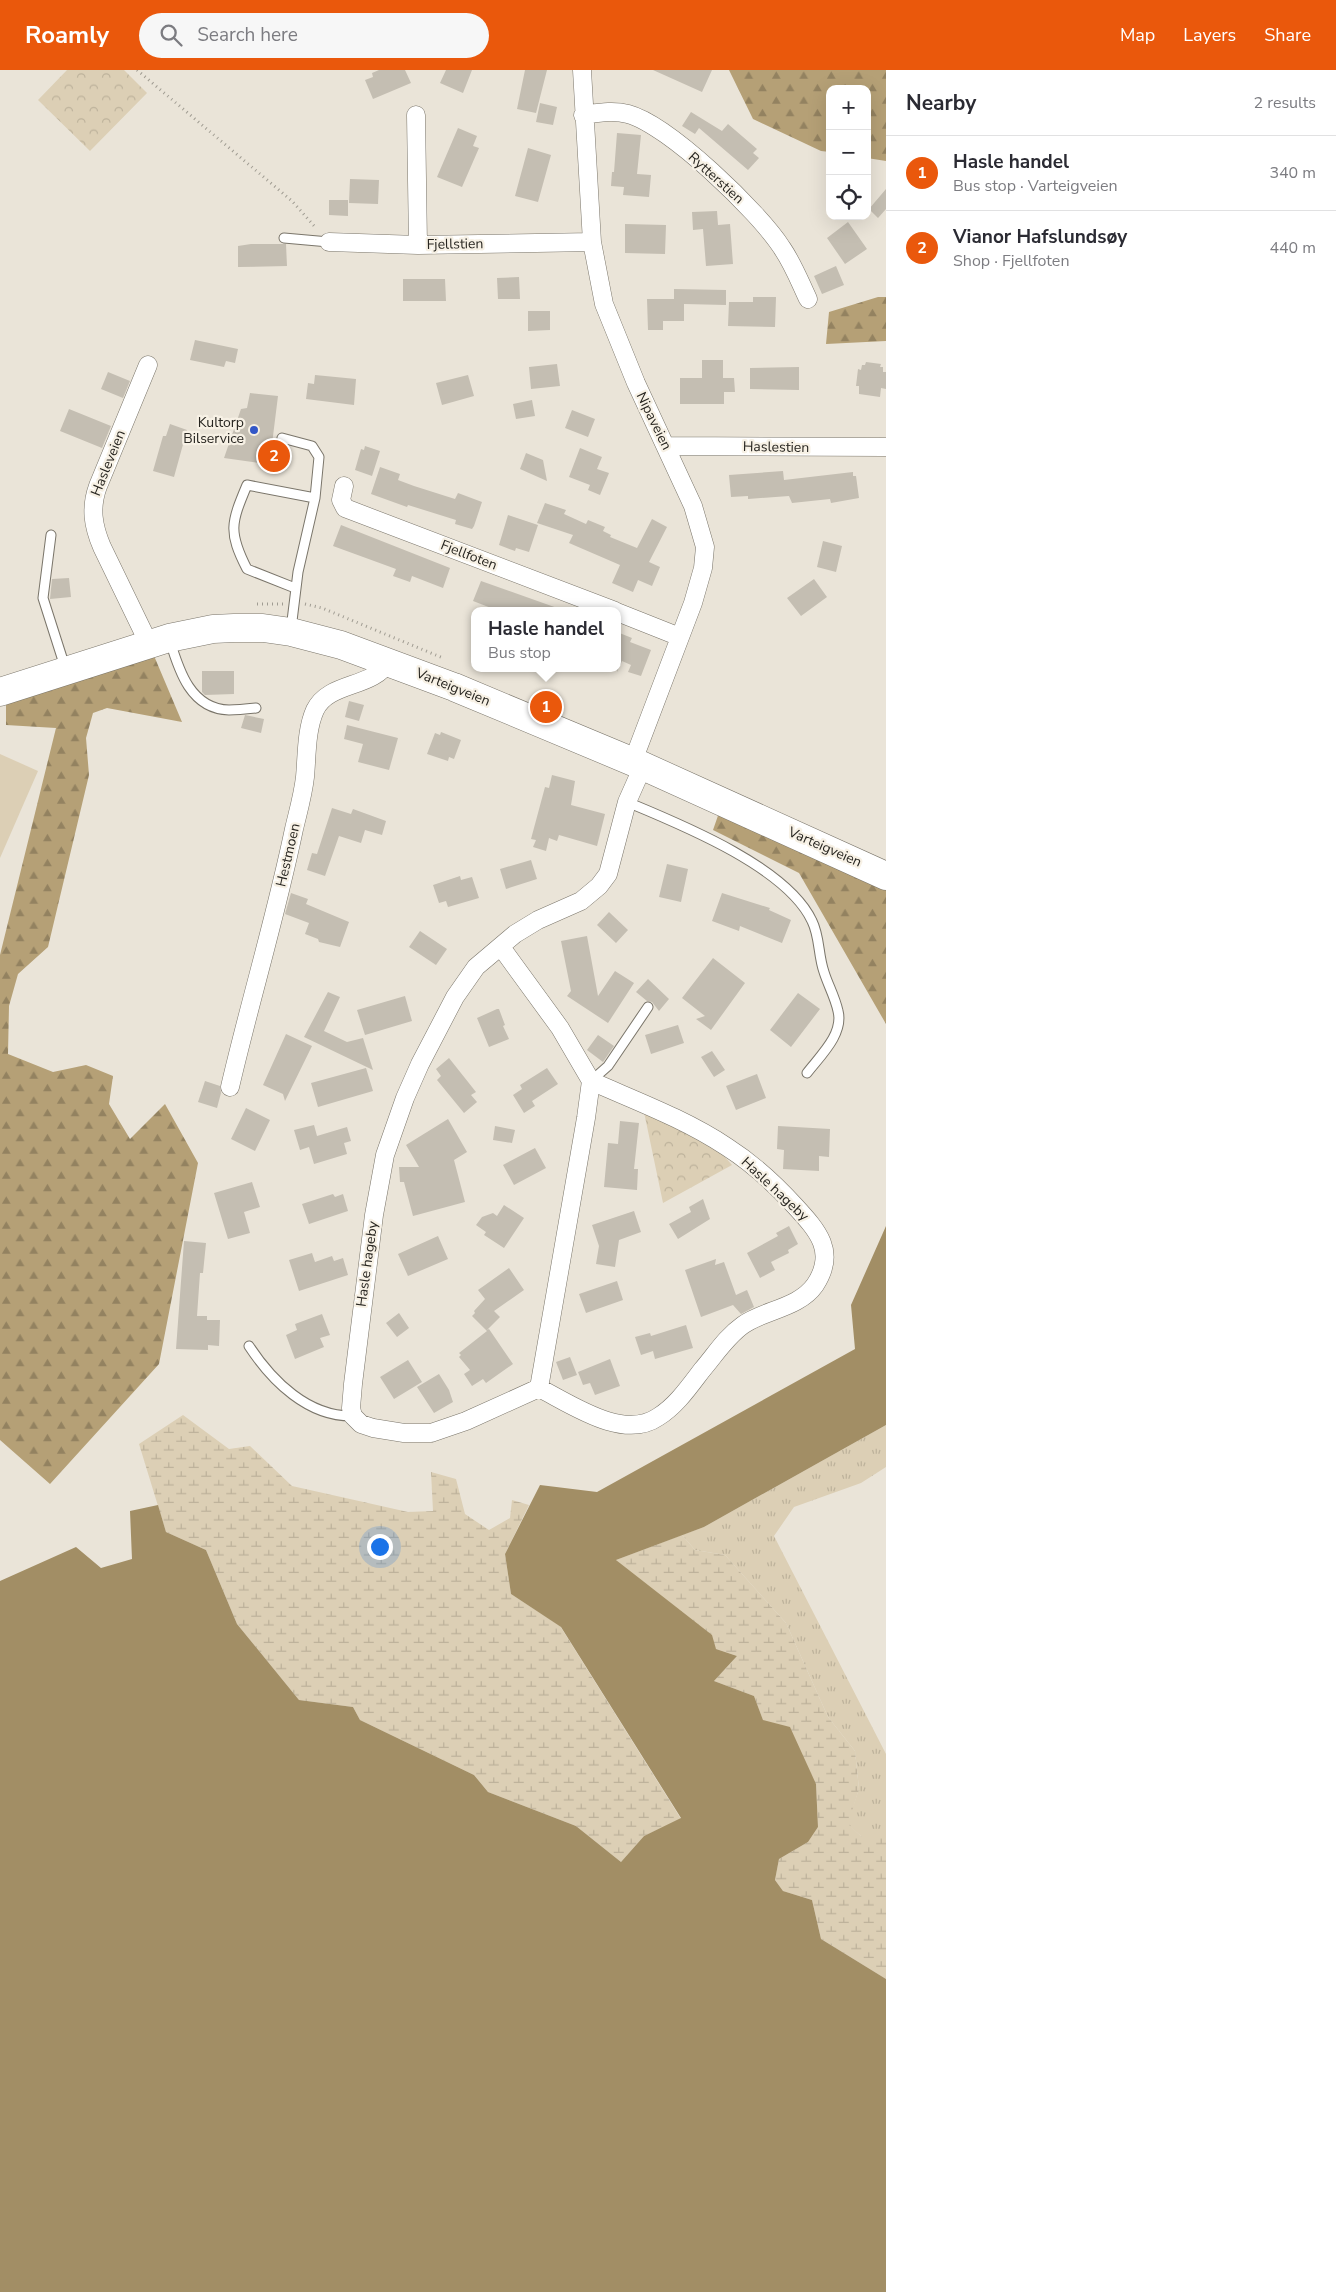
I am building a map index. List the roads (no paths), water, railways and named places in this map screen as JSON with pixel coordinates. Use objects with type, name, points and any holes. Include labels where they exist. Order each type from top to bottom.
[{"type":"main road","name":"Varteigveien","points":[[0,692],[159,641],[213,629],[263,628],[291,632],[341,644],[389,661],[638,764],[886,876]]},
{"type":"street","name":"Nipaveien","points":[[582,70],[583,115],[592,242],[604,304],[636,383],[693,506],[705,547],[703,568],[638,764]]},
{"type":"street","name":"Rytterstien","points":[[583,115],[610,112],[630,114],[650,123],[666,134],[747,206],[769,230],[794,268],[808,299]]},
{"type":"street","name":"Fjellstien","points":[[416,115],[418,245],[592,242]]},
{"type":"street","points":[[329,242],[418,245]]},
{"type":"street","name":"Hasleveien","points":[[148,365],[98,486],[93,503],[93,515],[96,534],[102,547],[159,641]]},
{"type":"street","name":"Haslestien","points":[[666,446],[886,448]]},
{"type":"street","name":"Fjellfoten","points":[[344,486],[341,500],[345,508],[605,607]]},
{"type":"street","name":"Fjellfoten","points":[[621,613],[680,637]]},
{"type":"street","name":"Hestmoen","points":[[230,1087],[290,847],[305,780],[310,726],[315,710],[329,696],[378,675],[389,661]]},
{"type":"street","name":"Hasle hageby","points":[[353,1416],[351,1408],[367,1256],[380,1178],[392,1133],[420,1064],[455,997],[476,968],[515,934],[538,920],[581,901],[599,886],[608,874],[638,764]]},
{"type":"street","points":[[353,1416],[361,1424],[373,1428],[404,1433],[431,1433],[466,1421],[539,1388],[586,1118],[590,1081],[560,1028],[501,947]]},
{"type":"street","name":"Hasle hageby","points":[[539,1388],[597,1418],[611,1423],[638,1425],[657,1419],[685,1391],[736,1331],[754,1319],[808,1294],[814,1286],[824,1264],[823,1245],[820,1234],[777,1187],[738,1154],[690,1126],[590,1081]]},
{"type":"lane","points":[[284,238],[329,242]]},
{"type":"lane","points":[[282,438],[312,446],[319,457],[315,498],[295,588],[291,632]]},
{"type":"lane","points":[[295,588],[247,570],[237,550],[232,532],[236,513],[247,485],[315,498]]},
{"type":"lane","points":[[51,535],[43,598],[66,670]]},
{"type":"lane","points":[[159,641],[176,664],[195,697],[212,708],[228,710],[256,708]]},
{"type":"lane","points":[[627,802],[732,850],[776,879],[805,909],[818,935],[823,971],[834,997],[840,1022],[837,1032],[808,1073]]},
{"type":"lane","points":[[590,1081],[608,1066],[648,1007]]},
{"type":"lane","points":[[249,1346],[273,1378],[292,1394],[326,1414],[353,1416]]},
{"type":"place","name":"Kultorp Bilservice","points":[[254,430]]},
{"type":"place","name":"Vianor Hafslundsøy","points":[[274,456]]},
{"type":"place","name":"Hasle handel","points":[[546,707]]}]
